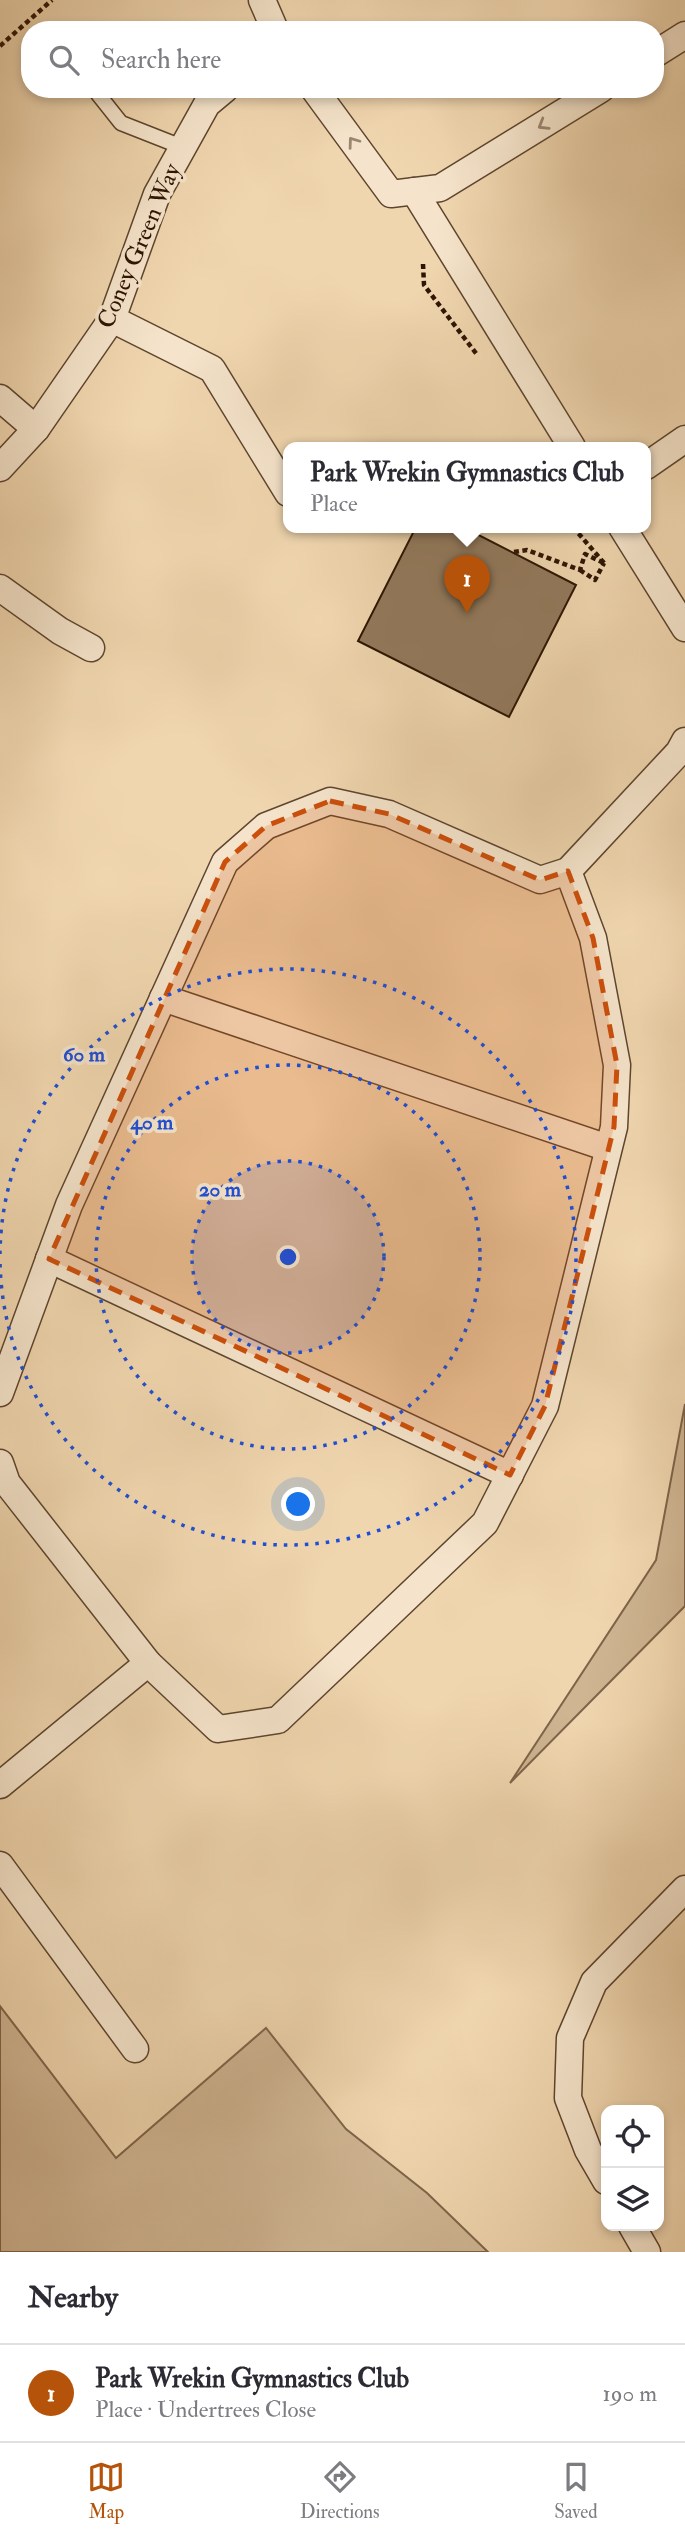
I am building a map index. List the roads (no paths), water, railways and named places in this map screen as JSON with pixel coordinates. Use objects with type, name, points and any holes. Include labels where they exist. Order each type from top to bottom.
[{"type":"street","points":[[262,0],[271,21]]},
{"type":"street","points":[[664,48],[685,35]]},
{"type":"street","name":"Coney Green Way","points":[[0,468],[36,429],[112,319],[157,194],[207,104],[214,98]]},
{"type":"street","points":[[322,98],[402,192],[569,442]]},
{"type":"street","points":[[402,192],[440,188],[586,98]]},
{"type":"street","points":[[112,319],[212,369],[283,483]]},
{"type":"street","points":[[0,398],[36,429]]},
{"type":"street","points":[[651,463],[685,439]]},
{"type":"street","points":[[626,533],[685,628]]},
{"type":"street","points":[[0,588],[60,631],[91,648]]},
{"type":"street","points":[[0,1393],[69,1205],[225,862],[266,826],[330,801],[389,814],[540,880],[568,871],[679,752],[685,741]]},
{"type":"street","points":[[0,1463],[6,1483],[148,1663],[218,1729],[278,1720],[485,1523],[545,1406],[614,1127],[617,1065],[593,938],[568,871]]},
{"type":"street","points":[[163,998],[608,1148]]},
{"type":"street","points":[[49,1259],[510,1475]]},
{"type":"street","points":[[0,1785],[148,1663]]},
{"type":"street","points":[[0,1865],[135,2049]]},
{"type":"street","points":[[601,2172],[588,2150],[568,2098],[570,2038],[594,1982],[685,1889]]},
{"type":"street","points":[[635,2231],[647,2252]]},
{"type":"lane","points":[[101,98],[121,123],[182,148]]},
{"type":"place","name":"Park Wrekin Gymnastics Club","points":[[467,613]]}]
